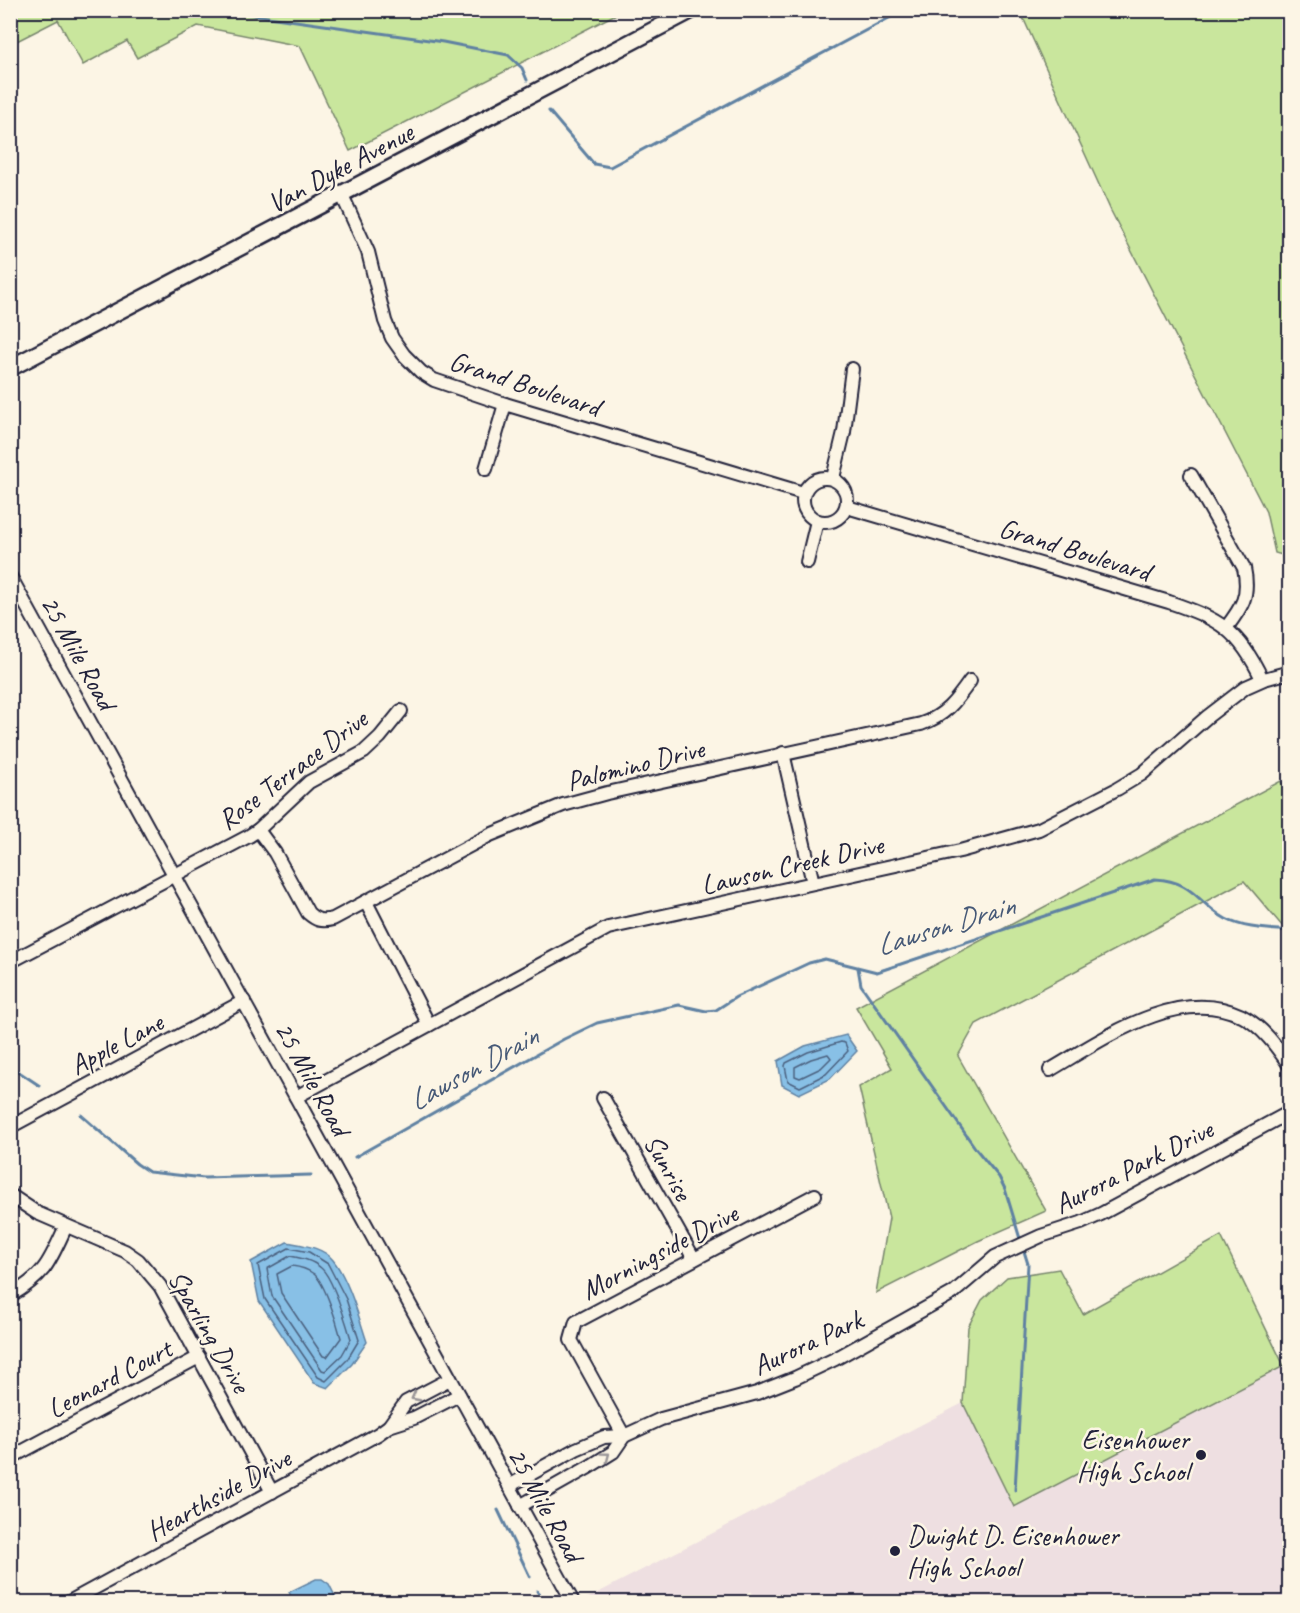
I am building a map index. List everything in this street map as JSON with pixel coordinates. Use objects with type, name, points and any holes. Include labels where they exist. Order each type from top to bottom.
[{"type":"main road","name":"Van Dyke Avenue","points":[[10,368],[692,10]]},
{"type":"street","name":"Grand Boulevard","points":[[342,195],[368,252],[385,321],[392,338],[404,355],[434,380],[505,404],[803,493]]},
{"type":"street","points":[[832,478],[844,432],[852,369]]},
{"type":"street","points":[[486,469],[505,404]]},
{"type":"street","points":[[1191,475],[1244,568],[1248,584],[1245,600],[1227,628]]},
{"type":"street","points":[[832,478],[844,491],[847,507],[837,519],[826,523],[817,521],[804,507],[803,493],[808,485],[818,479],[832,478]]},
{"type":"street","name":"Grand Boulevard","points":[[847,507],[1169,602],[1211,617],[1239,640],[1252,658],[1262,679]]},
{"type":"street","points":[[807,562],[817,521]]},
{"type":"street","name":"25 Mile Road","points":[[10,576],[573,1602]]},
{"type":"street","name":"Lawson Creek Drive","points":[[296,1097],[608,928],[960,851],[1039,829],[1142,774],[1207,717],[1246,687],[1262,679],[1290,672]]},
{"type":"street","name":"Palomino Drive","points":[[258,830],[275,853],[308,913],[316,920],[324,921],[333,919],[490,836],[563,805],[783,753],[921,724],[935,719],[954,704],[970,681]]},
{"type":"street","name":"Rose Terrace Drive","points":[[10,962],[258,830],[309,782],[364,752],[380,737],[401,711]]},
{"type":"street","points":[[783,753],[813,883]]},
{"type":"street","points":[[366,902],[429,1025]]},
{"type":"street","name":"Apple Lane","points":[[10,1126],[243,1001]]},
{"type":"street","points":[[1050,1070],[1146,1018],[1175,1009],[1199,1008],[1223,1010],[1242,1016],[1275,1043],[1290,1066]]},
{"type":"street","name":"Sunrise","points":[[603,1098],[694,1259]]},
{"type":"street","name":"Aurora Park Drive","points":[[995,1257],[1041,1236],[1101,1214],[1290,1112]]},
{"type":"street","name":"Sparling Drive","points":[[10,1195],[37,1213],[125,1251],[138,1260],[160,1286],[272,1492]]},
{"type":"street","name":"Morningside Drive","points":[[624,1436],[571,1340],[576,1322],[815,1195]]},
{"type":"street","points":[[10,1296],[42,1273],[66,1226]]},
{"type":"street","name":"Aurora Park","points":[[509,1486],[604,1437],[624,1436],[660,1419],[757,1393],[795,1378],[835,1359],[953,1293],[995,1257]]},
{"type":"street","name":"Leonard Court","points":[[10,1458],[199,1357]]},
{"type":"street","name":"Hearthside Drive","points":[[389,1426],[406,1402],[450,1379]]},
{"type":"street","name":"Hearthside Drive","points":[[69,1602],[389,1426],[414,1418],[459,1395]]},
{"type":"street","name":"Aurora Park","points":[[520,1506],[613,1452],[624,1436]]},
{"type":"street","points":[[566,1455],[578,1474]]},
{"type":"shaded area","name":"Eisenhower High School","points":[[1289,1362],[1289,1602],[757,1602],[751,1591],[729,1602],[588,1602],[586,1599],[963,1403],[1014,1507]]},
{"type":"green space","points":[[11,10],[622,11],[350,151],[300,46],[198,26],[137,58],[127,41],[83,65],[58,20],[11,44]]},
{"type":"green space","points":[[1020,11],[1289,11],[1289,557],[1275,553],[1266,512],[1111,211]]},
{"type":"green space","points":[[1281,781],[1289,798],[1289,934],[1244,881],[976,1024],[958,1056],[1046,1211],[978,1241],[876,1293],[889,1218],[859,1087],[892,1068],[856,1007]]},
{"type":"green space","points":[[1221,1236],[1284,1366],[1014,1507],[963,1403],[968,1327],[982,1300],[1007,1277],[1059,1269],[1083,1314]]},
{"type":"water","points":[[846,1035],[857,1051],[830,1079],[799,1094],[782,1085],[778,1061],[805,1046]]},
{"type":"water","points":[[287,1242],[318,1249],[333,1260],[349,1288],[367,1342],[352,1364],[328,1388],[314,1383],[259,1301],[251,1262]]},
{"type":"water","points":[[316,1579],[322,1579],[329,1584],[338,1602],[294,1602],[289,1592]]},
{"type":"waterway","points":[[219,10],[443,42],[508,55],[522,68],[527,80]]},
{"type":"waterway","points":[[549,111],[594,164],[610,167],[904,10]]},
{"type":"waterway","name":"Lawson Drain","points":[[355,1157],[564,1039],[597,1023],[679,1005],[706,1011],[716,1010],[736,997],[809,963],[825,959],[877,972],[1155,879],[1187,888],[1216,913],[1233,922],[1257,928],[1290,931]]},
{"type":"waterway","points":[[858,968],[861,985],[976,1149],[999,1177],[1005,1189],[1021,1242]]},
{"type":"waterway","name":"Lawson Drain","points":[[10,1066],[40,1086]]},
{"type":"waterway","name":"Lawson Drain","points":[[81,1115],[149,1172],[204,1178],[311,1175]]},
{"type":"waterway","points":[[1015,1490],[1028,1264],[1023,1248]]},
{"type":"waterway","points":[[498,1510],[530,1577]]},
{"type":"waterway","points":[[537,1591],[544,1602]]},
{"type":"place","name":"Eisenhower High School","points":[[1201,1455]]},
{"type":"place","name":"Dwight D. Eisenhower High School","points":[[895,1551]]}]
